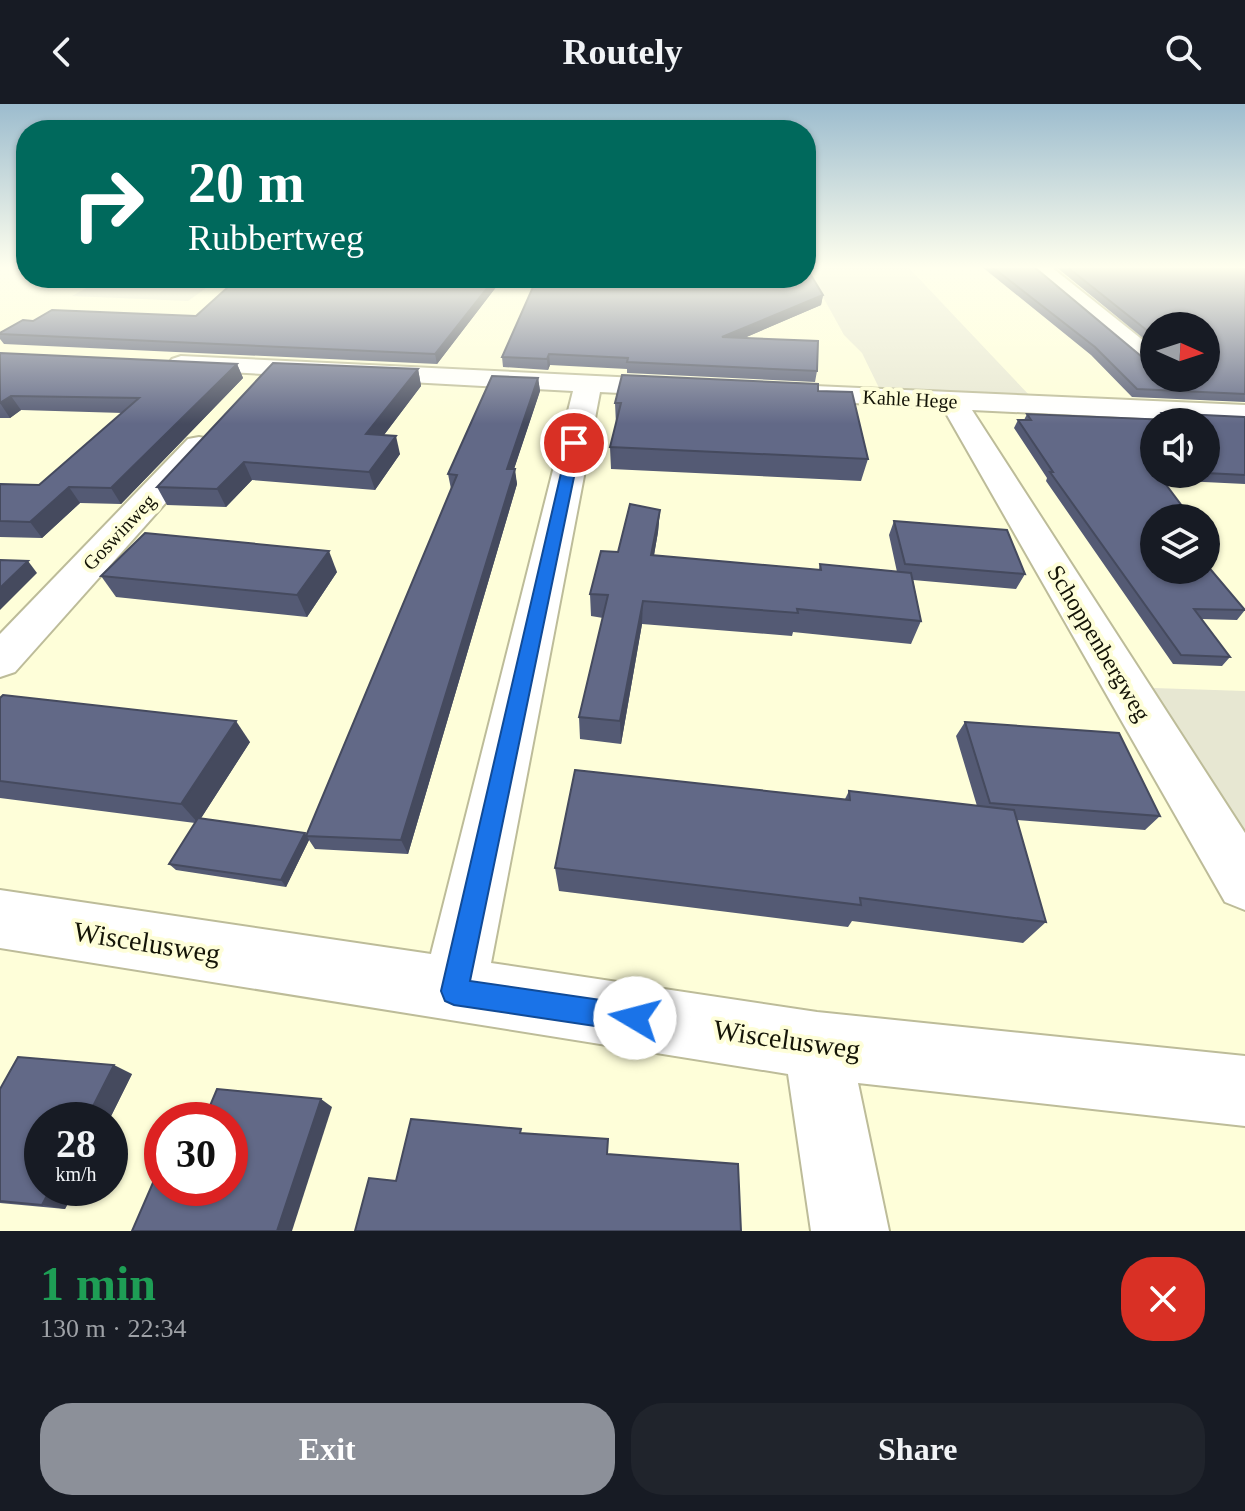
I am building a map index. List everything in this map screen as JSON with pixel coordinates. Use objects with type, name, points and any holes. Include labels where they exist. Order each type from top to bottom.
[{"type":"street","points":[[1105,319],[1140,350]]},
{"type":"street","points":[[163,363],[699,389]]},
{"type":"street","name":"Goswinweg","points":[[0,661],[271,368]]},
{"type":"street","points":[[454,991],[588,383]]},
{"type":"street","name":"Kahle Hege","points":[[762,392],[1140,409]]},
{"type":"street","points":[[1189,392],[1207,408]]},
{"type":"street","name":"Schoppenbergweg","points":[[953,402],[1245,883]]},
{"type":"street","name":"Kahle Hege","points":[[1220,413],[1245,414]]},
{"type":"street","name":"Wiscelusweg","points":[[0,919],[817,1045],[1245,1091]]},
{"type":"street","points":[[817,1045],[850,1231]]},
{"type":"green space","points":[[835,319],[957,319],[1031,397],[880,390],[862,353],[844,335]]},
{"type":"green space","points":[[1153,688],[1245,691],[1245,834]]},
{"type":"building","points":[[463,319],[435,354],[0,334],[23,320]]},
{"type":"building","points":[[519,319],[766,319],[722,337],[818,341],[817,371],[627,362],[628,358],[549,354],[547,359],[502,357]]},
{"type":"building","points":[[1059,319],[1096,319],[1140,355],[1140,389],[1095,347]]},
{"type":"building","points":[[1220,319],[1245,319],[1245,394],[1202,392],[1220,392]]},
{"type":"building","points":[[0,353],[237,364],[111,488],[69,487],[30,522],[0,521],[0,484],[39,485],[139,398],[11,396],[0,403]]},
{"type":"building","points":[[273,363],[418,369],[366,434],[396,436],[369,472],[244,462],[217,489],[157,487]]},
{"type":"building","points":[[622,375],[818,384],[818,391],[852,392],[868,459],[610,447],[621,403],[615,403]]},
{"type":"building","points":[[492,376],[538,378],[507,469],[515,469],[401,840],[306,836],[457,475],[448,474]]},
{"type":"building","points":[[1027,414],[1140,419],[1140,488],[1168,488],[1180,504],[1140,504],[1140,584],[1220,584],[1220,581],[1245,610],[1194,609],[1230,657],[1181,655],[1050,472],[1053,472],[1018,420],[1031,420]]},
{"type":"building","points":[[1220,416],[1245,417],[1245,475],[1220,474]]},
{"type":"building","points":[[630,504],[660,510],[651,555],[821,570],[820,564],[911,573],[921,621],[797,609],[798,613],[643,601],[620,721],[579,717],[608,595],[590,594],[601,551],[618,552]]},
{"type":"building","points":[[894,521],[1007,530],[1025,574],[905,564]]},
{"type":"building","points":[[145,533],[329,551],[297,595],[101,576]]},
{"type":"building","points":[[0,560],[28,561],[0,588]]},
{"type":"building","points":[[3,695],[236,721],[181,804],[0,781],[0,698]]},
{"type":"building","points":[[965,722],[1119,733],[1160,816],[990,803]]},
{"type":"building","points":[[575,770],[850,800],[849,791],[1014,810],[1046,922],[860,898],[861,905],[555,868]]},
{"type":"building","points":[[198,818],[305,833],[281,880],[169,864]]},
{"type":"building","points":[[18,1057],[114,1065],[95,1102],[24,1102],[24,1203],[0,1201],[0,1089]]},
{"type":"building","points":[[217,1089],[321,1099],[277,1231],[132,1231],[144,1203],[144,1206],[248,1206],[248,1102],[212,1102]]},
{"type":"building","points":[[411,1119],[521,1129],[520,1133],[608,1139],[607,1154],[738,1164],[741,1231],[355,1231],[369,1178],[396,1181]]},
{"type":"route","points":[[574,443],[454,991],[635,1018]]}]
